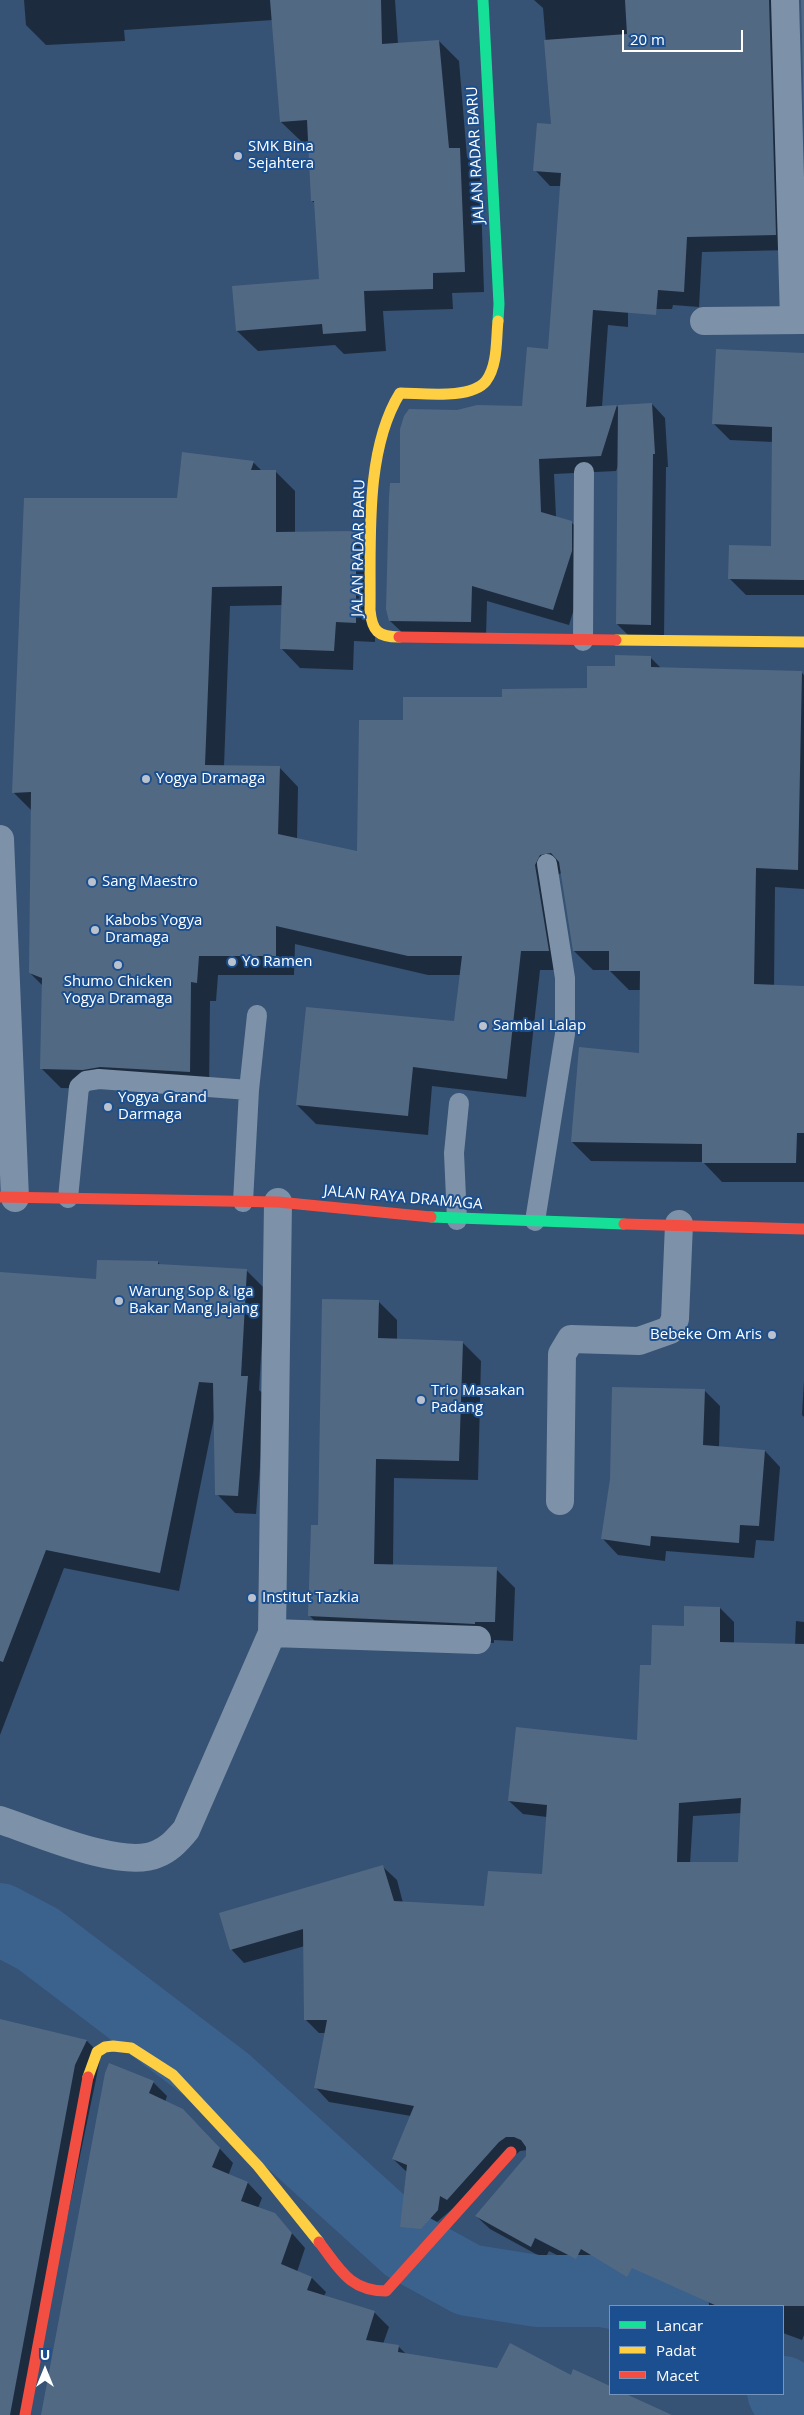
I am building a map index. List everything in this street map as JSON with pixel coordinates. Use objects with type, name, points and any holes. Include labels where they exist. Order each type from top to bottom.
[{"type":"main road","name":"JALAN RADAR BARU","points":[[484,0],[499,304],[495,357],[487,380],[479,388],[457,394],[400,393],[392,400],[384,428],[373,485],[370,620],[378,633],[385,637],[583,641],[804,642]]},
{"type":"main road","name":"JALAN RAYA DRAMAGA","points":[[7,1197],[278,1202],[457,1220],[679,1224],[804,1229]]},
{"type":"main road","points":[[25,2415],[90,2068],[97,2052],[105,2047],[131,2048],[173,2075],[258,2166],[350,2281],[359,2289],[386,2291],[511,2152]]},
{"type":"street","points":[[704,321],[799,320],[784,0]]},
{"type":"street","points":[[0,839],[7,1197]]},
{"type":"street","points":[[0,1820],[113,1857],[135,1859],[155,1855],[174,1844],[186,1830],[272,1633],[278,1202]]},
{"type":"street","points":[[560,1501],[562,1354],[571,1339],[639,1341],[670,1330],[675,1319],[679,1224]]},
{"type":"street","points":[[272,1633],[477,1640]]},
{"type":"lane","points":[[583,641],[584,472]]},
{"type":"lane","points":[[535,1221],[565,1034],[565,978],[547,864]]},
{"type":"lane","points":[[243,1202],[249,1090],[257,1015]]},
{"type":"lane","points":[[68,1198],[79,1087],[86,1081],[99,1079],[249,1090]]},
{"type":"lane","points":[[457,1220],[454,1154],[459,1103]]},
{"type":"building","points":[[270,0],[381,0],[382,44],[439,40],[449,148],[460,148],[465,272],[433,273],[433,289],[364,291],[366,331],[323,334],[322,324],[236,331],[232,286],[319,279],[314,201],[311,201],[307,120],[280,122]]},
{"type":"building","points":[[625,0],[769,0],[776,235],[687,237],[684,292],[658,290],[656,315],[593,310],[586,407],[617,405],[601,456],[539,459],[541,512],[572,521],[572,551],[553,610],[472,586],[471,622],[389,621],[386,609],[390,483],[400,483],[400,429],[404,416],[409,409],[457,410],[477,405],[522,406],[527,347],[548,349],[561,173],[533,171],[537,123],[551,124],[544,40],[627,34]]},
{"type":"building","points":[[801,0],[804,0],[804,120]]},
{"type":"building","points":[[716,349],[804,353],[804,580],[728,579],[729,545],[771,546],[772,427],[712,424]]},
{"type":"building","points":[[652,403],[655,454],[653,454],[651,625],[616,624],[618,405]]},
{"type":"building","points":[[182,452],[254,461],[251,470],[276,470],[276,532],[356,531],[356,623],[336,622],[334,651],[280,649],[282,586],[212,587],[205,765],[280,766],[278,834],[357,851],[359,720],[403,720],[403,697],[502,697],[502,689],[587,688],[587,666],[615,666],[615,655],[651,656],[651,667],[802,671],[798,870],[756,868],[754,984],[804,986],[804,1133],[797,1133],[796,1163],[702,1163],[702,1144],[571,1142],[579,1047],[639,1053],[640,971],[609,971],[609,951],[573,951],[559,862],[551,853],[540,855],[535,865],[549,951],[521,951],[507,1079],[413,1067],[408,1116],[296,1105],[306,1007],[454,1021],[462,956],[408,956],[276,926],[276,956],[199,956],[197,983],[191,982],[190,1072],[100,1067],[83,1070],[40,1069],[42,978],[29,973],[31,792],[12,793],[24,498],[177,498]]},
{"type":"building","points":[[97,1260],[158,1261],[158,1264],[247,1269],[241,1376],[248,1376],[238,1496],[215,1495],[213,1383],[199,1382],[160,1573],[46,1550],[3,1662],[0,1661],[0,1272],[96,1279]]},
{"type":"building","points":[[322,1299],[379,1300],[378,1338],[463,1341],[459,1461],[376,1459],[374,1564],[497,1567],[495,1622],[475,1622],[475,1624],[308,1616],[311,1525],[318,1525]]},
{"type":"building","points":[[612,1387],[705,1389],[703,1445],[765,1450],[759,1526],[740,1525],[739,1543],[651,1536],[650,1546],[601,1539],[610,1479]]},
{"type":"building","points":[[684,1606],[720,1607],[720,1642],[804,1644],[804,2306],[715,2305],[632,2268],[627,2277],[581,2249],[576,2259],[535,2238],[531,2247],[475,2216],[526,2156],[526,2147],[521,2140],[514,2137],[506,2137],[499,2142],[447,2200],[440,2196],[438,2210],[421,2229],[400,2227],[407,2165],[392,2159],[414,2106],[314,2088],[327,2020],[304,2020],[303,1929],[230,1950],[219,1913],[383,1865],[394,1901],[484,1906],[488,1871],[542,1874],[547,1805],[508,1801],[516,1727],[637,1740],[640,1665],[651,1665],[652,1625],[684,1626]],"holes":[[[741,1798],[738,1862],[677,1862],[679,1803]]]},
{"type":"building","points":[[0,2019],[87,2040],[75,2065],[10,2415],[0,2415]]},
{"type":"building","points":[[109,2063],[154,2081],[149,2093],[183,2109],[220,2148],[212,2167],[248,2182],[241,2201],[275,2213],[292,2233],[281,2264],[312,2277],[307,2290],[375,2311],[366,2340],[399,2345],[398,2352],[497,2368],[510,2343],[571,2375],[573,2369],[609,2386],[609,2395],[628,2395],[672,2415],[41,2415],[105,2073]]},
{"type":"waterway","points":[[0,1919],[38,1939],[226,2082],[408,2247],[468,2280],[537,2291],[602,2291],[670,2305]]},
{"type":"waterway","points":[[784,2394],[796,2415]]},
{"type":"traffic: fast","points":[[483,0],[499,304],[498,321]]},
{"type":"traffic: fast","points":[[431,1217],[624,1224]]},
{"type":"traffic: slow","points":[[399,637],[386,636],[377,631],[372,623],[370,610],[372,498],[380,442],[388,416],[400,393],[458,393],[479,387],[486,381],[495,360],[498,321]]},
{"type":"traffic: slow","points":[[616,640],[804,642]]},
{"type":"traffic: slow","points":[[88,2077],[97,2052],[105,2047],[113,2046],[131,2048],[173,2075],[258,2166],[319,2242]]},
{"type":"traffic: jam","points":[[399,637],[616,640]]},
{"type":"traffic: jam","points":[[0,1197],[278,1202],[431,1217]]},
{"type":"traffic: jam","points":[[624,1224],[804,1229]]},
{"type":"traffic: jam","points":[[25,2415],[88,2077]]},
{"type":"traffic: jam","points":[[319,2242],[339,2269],[354,2282],[373,2290],[386,2291],[511,2152]]},
{"type":"place","name":"SMK Bina Sejahtera","points":[[238,156]]},
{"type":"place","name":"Yogya Dramaga","points":[[146,779]]},
{"type":"place","name":"Sang Maestro","points":[[92,882]]},
{"type":"place","name":"Kabobs Yogya Dramaga","points":[[95,930]]},
{"type":"place","name":"Yo Ramen","points":[[232,962]]},
{"type":"place","name":"Shumo Chicken Yogya Dramaga","points":[[118,965]]},
{"type":"place","name":"Sambal Lalap","points":[[483,1026]]},
{"type":"place","name":"Yogya Grand Darmaga","points":[[108,1107]]},
{"type":"place","name":"Warung Sop & Iga Bakar Mang Jajang","points":[[119,1301]]},
{"type":"place","name":"Bebeke Om Aris","points":[[772,1335]]},
{"type":"place","name":"Trio Masakan Padang","points":[[421,1400]]},
{"type":"place","name":"Institut Tazkia","points":[[252,1598]]}]
